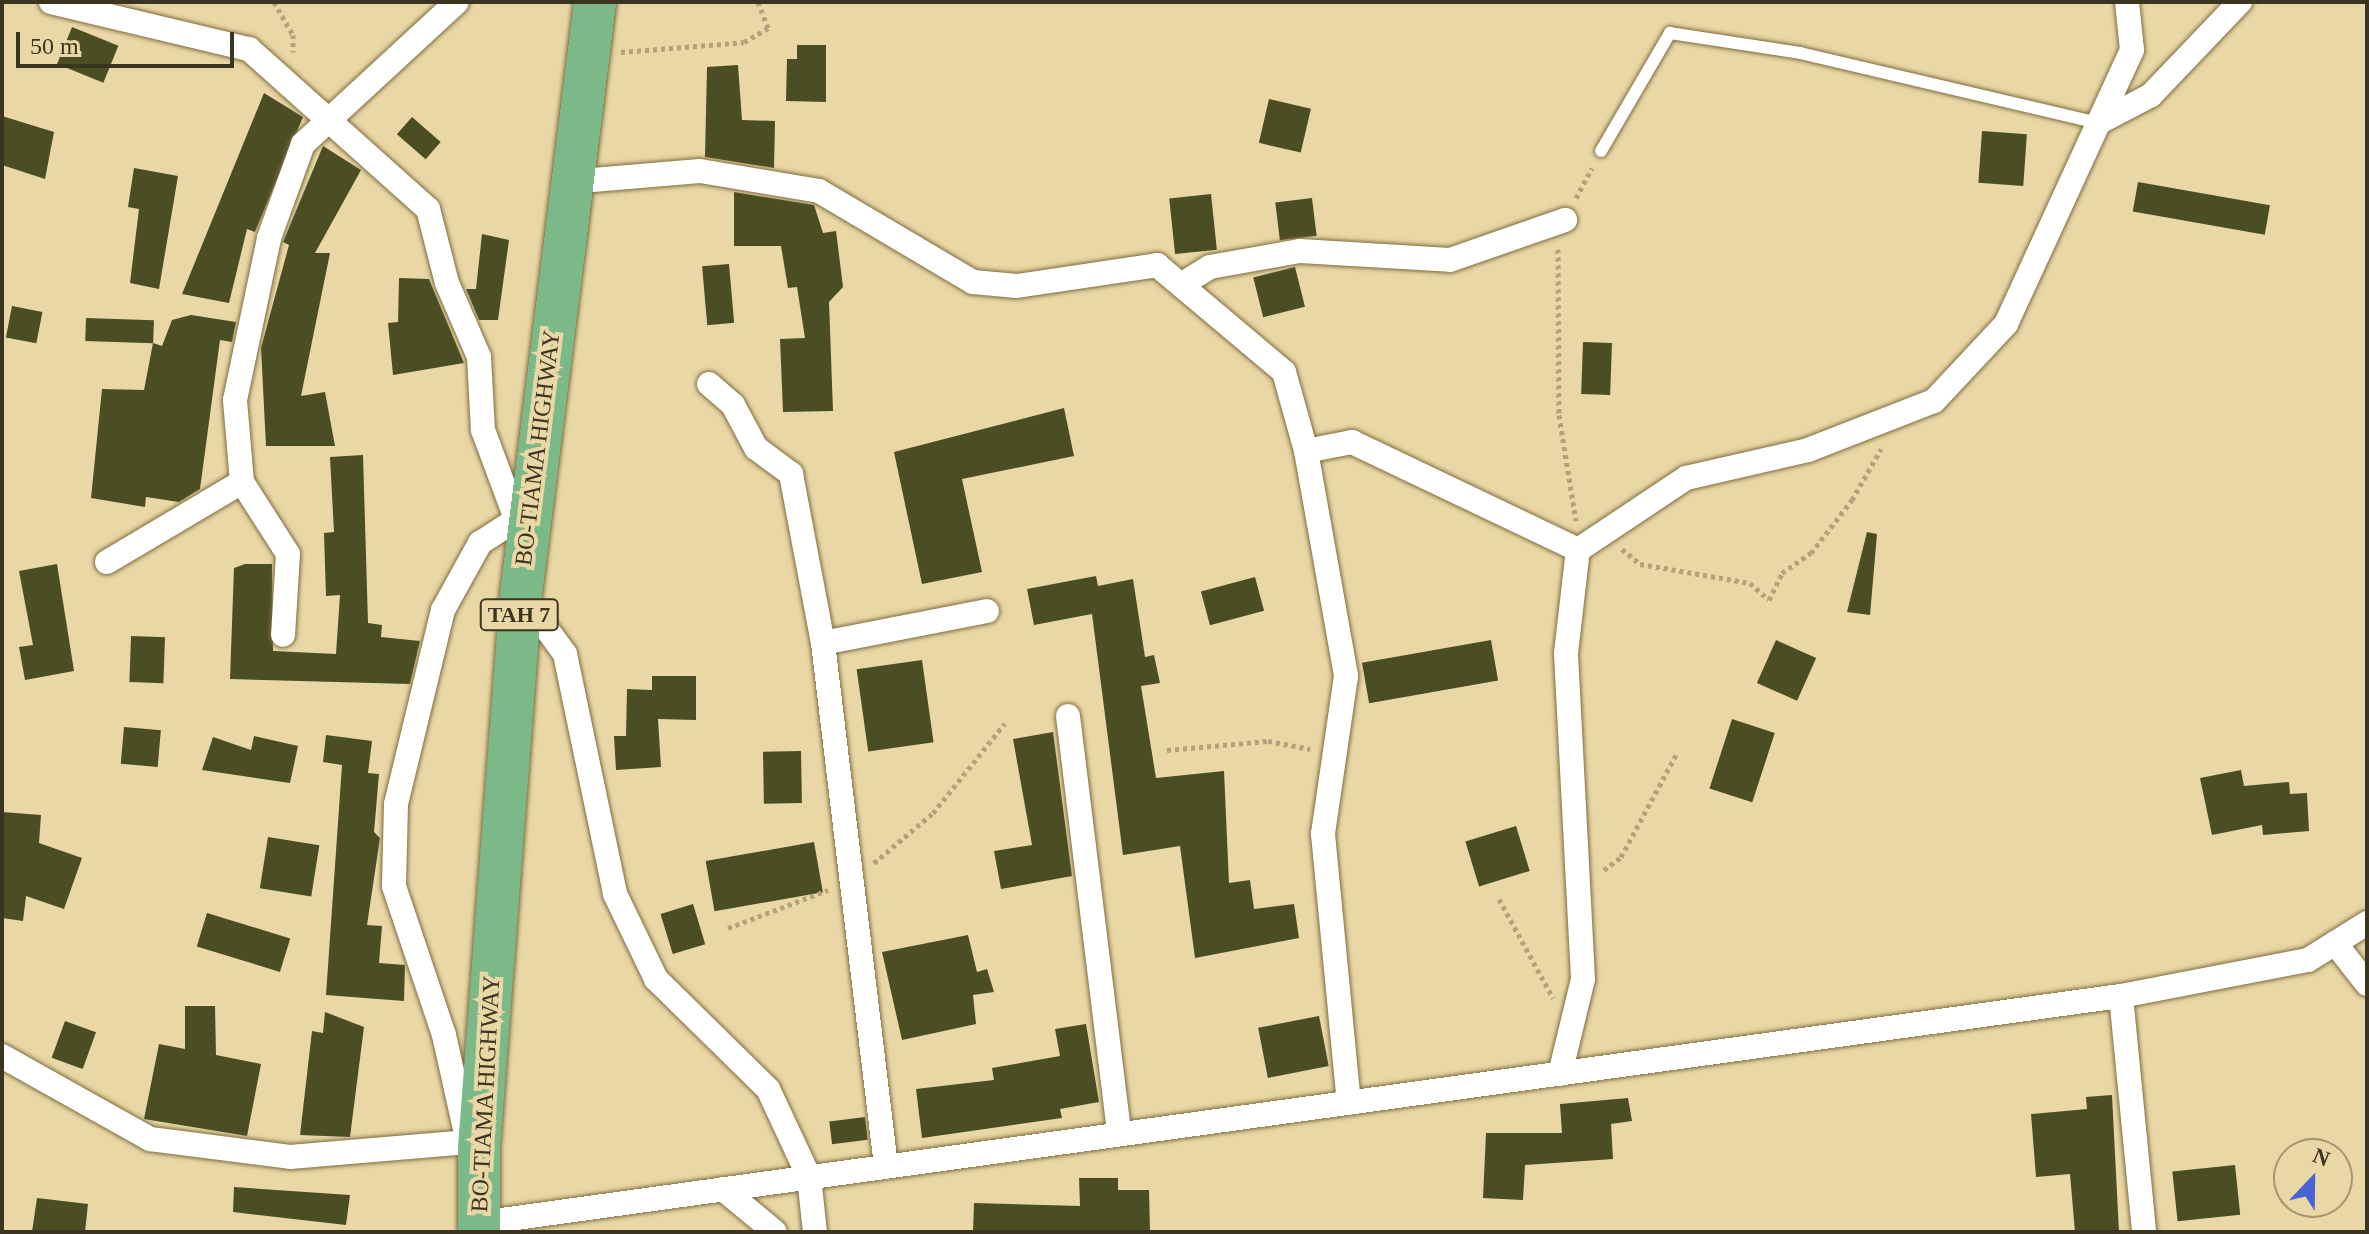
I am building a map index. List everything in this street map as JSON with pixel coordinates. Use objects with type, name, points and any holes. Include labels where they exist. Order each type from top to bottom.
[{"type":"highway","name":"BO-TIAMA HIGHWAY","points":[[480,1227],[474,1145],[521,594],[522,514],[595,2]]},
{"type":"street","points":[[2,1056],[150,1139],[290,1157],[474,1145],[444,1035],[394,886],[396,804],[443,610],[480,543],[522,514],[483,430],[479,357],[447,283],[428,209],[249,49],[51,2]]},
{"type":"street","points":[[283,635],[288,554],[242,482],[235,400],[269,238],[303,144],[457,2]]},
{"type":"street","points":[[1578,550],[1686,478],[1808,450],[1934,401],[2006,324],[2132,50],[2127,2]]},
{"type":"street","points":[[2098,123],[2151,95],[2240,2]]},
{"type":"street","points":[[569,182],[700,171],[819,191],[973,282],[1017,286],[1157,265],[1284,372],[1306,451],[1346,676],[1323,834],[1349,1103]]},
{"type":"street","points":[[1181,285],[1210,267],[1300,251],[1450,260],[1565,220]]},
{"type":"street","points":[[709,384],[733,405],[756,448],[791,474],[823,643],[886,1166]]},
{"type":"street","points":[[1306,451],[1352,442],[1578,550]]},
{"type":"street","points":[[107,562],[242,482]]},
{"type":"street","points":[[1560,1074],[1583,979],[1582,889],[1566,653],[1578,550]]},
{"type":"street","points":[[521,594],[565,654],[615,894],[656,979],[768,1089],[809,1177],[815,1232]]},
{"type":"street","points":[[823,643],[987,611]]},
{"type":"street","points":[[1068,716],[1119,1134]]},
{"type":"street","points":[[480,1227],[886,1166],[2121,996],[2308,960],[2367,923]]},
{"type":"street","points":[[2335,943],[2367,984]]},
{"type":"street","points":[[2121,996],[2144,1232]]},
{"type":"street","points":[[723,1189],[775,1232]]},
{"type":"lane","points":[[1601,151],[1670,33],[1800,53],[2098,123]]},
{"type":"path","points":[[274,2],[293,35],[292,89]]},
{"type":"path","points":[[588,55],[744,42],[768,28],[758,2]]},
{"type":"path","points":[[1578,550],[1555,330],[1555,264],[1565,220],[1601,151]]},
{"type":"path","points":[[1603,534],[1640,564],[1750,583],[1769,600],[1782,573],[1811,553],[1852,500],[1905,412]]},
{"type":"path","points":[[728,928],[852,881],[933,813],[1005,723]]},
{"type":"path","points":[[1167,750],[1268,741],[1335,754]]},
{"type":"path","points":[[1582,889],[1621,857],[1677,753]]},
{"type":"path","points":[[1499,899],[1572,1025]]},
{"type":"building","points":[[72,27],[118,46],[103,83],[57,64]]},
{"type":"building","points":[[797,45],[826,45],[826,102],[786,101],[787,59],[797,59]]},
{"type":"building","points":[[738,65],[742,120],[775,121],[774,168],[705,157],[707,67]]},
{"type":"building","points":[[264,93],[303,117],[255,232],[247,229],[229,303],[182,294]]},
{"type":"building","points":[[1269,99],[1311,109],[1301,153],[1259,143]]},
{"type":"building","points":[[2,116],[54,132],[45,179],[2,165]]},
{"type":"building","points":[[412,117],[441,142],[426,159],[397,134]]},
{"type":"building","points":[[1982,131],[2027,134],[2023,186],[1978,183]]},
{"type":"building","points":[[323,146],[361,170],[315,253],[330,253],[301,396],[325,392],[335,446],[266,446],[261,348],[289,245],[283,242]]},
{"type":"building","points":[[134,168],[178,176],[159,289],[130,283],[139,209],[128,207]]},
{"type":"building","points":[[2138,182],[2270,205],[2265,235],[2133,212]]},
{"type":"building","points":[[734,192],[814,205],[823,233],[836,231],[843,287],[829,302],[833,411],[783,412],[780,339],[805,338],[797,287],[788,288],[781,246],[734,246]]},
{"type":"building","points":[[1211,194],[1217,250],[1175,254],[1169,198]]},
{"type":"building","points":[[1312,198],[1317,236],[1280,240],[1275,203]]},
{"type":"building","points":[[482,234],[509,240],[498,320],[479,320],[466,289],[476,289]]},
{"type":"building","points":[[729,264],[734,323],[707,325],[702,266]]},
{"type":"building","points":[[1295,267],[1305,307],[1263,317],[1253,277]]},
{"type":"building","points":[[399,278],[429,279],[464,363],[393,375],[388,323],[398,322]]},
{"type":"building","points":[[12,306],[42,312],[36,343],[6,337]]},
{"type":"building","points":[[191,315],[236,322],[232,342],[220,340],[200,489],[179,502],[146,497],[145,507],[91,498],[102,389],[144,390],[153,343],[162,346],[172,320]]},
{"type":"building","points":[[86,318],[154,320],[153,343],[85,341]]},
{"type":"building","points":[[1583,342],[1612,343],[1610,395],[1581,394]]},
{"type":"building","points":[[1064,408],[1074,456],[962,479],[982,572],[922,584],[894,452]]},
{"type":"building","points":[[363,455],[368,623],[382,625],[381,637],[420,641],[410,684],[230,679],[234,568],[245,564],[272,564],[273,651],[336,654],[340,595],[326,596],[324,533],[334,532],[330,457]]},
{"type":"building","points":[[1867,532],[1877,534],[1870,615],[1847,612]]},
{"type":"building","points":[[57,564],[74,671],[25,680],[19,647],[33,645],[19,571]]},
{"type":"building","points":[[1096,576],[1098,586],[1133,579],[1145,657],[1154,655],[1160,683],[1141,686],[1156,778],[1224,771],[1229,883],[1250,880],[1254,909],[1294,904],[1299,938],[1195,958],[1180,846],[1123,855],[1092,614],[1034,625],[1027,589]]},
{"type":"building","points":[[1255,577],[1264,611],[1210,625],[1201,591]]},
{"type":"building","points":[[131,636],[165,637],[163,683],[129,682]]},
{"type":"building","points":[[1491,640],[1498,680],[1369,703],[1362,663]]},
{"type":"building","points":[[1776,640],[1816,658],[1797,701],[1757,683]]},
{"type":"building","points":[[922,660],[934,742],[868,751],[857,669]]},
{"type":"building","points":[[652,676],[696,676],[696,720],[658,719],[661,767],[616,770],[614,736],[626,736],[627,689],[652,690]]},
{"type":"building","points":[[1732,719],[1775,733],[1752,802],[1709,788]]},
{"type":"building","points":[[124,727],[161,730],[158,767],[121,764]]},
{"type":"building","points":[[1053,732],[1072,876],[1001,889],[994,851],[1032,845],[1013,739]]},
{"type":"building","points":[[326,735],[372,741],[368,773],[379,774],[374,832],[380,838],[367,925],[382,926],[379,963],[405,965],[404,1001],[326,995],[342,765],[323,762]]},
{"type":"building","points":[[254,736],[298,746],[290,783],[202,770],[213,737],[251,750]]},
{"type":"building","points":[[801,751],[802,803],[764,804],[763,752]]},
{"type":"building","points":[[2241,770],[2244,786],[2289,782],[2290,794],[2307,793],[2309,831],[2263,835],[2262,825],[2212,835],[2200,778]]},
{"type":"building","points":[[2,812],[41,815],[39,843],[82,858],[64,909],[26,896],[23,921],[2,918]]},
{"type":"building","points":[[1516,826],[1530,871],[1479,886],[1465,841]]},
{"type":"building","points":[[268,837],[319,845],[311,896],[260,888]]},
{"type":"building","points":[[814,842],[823,892],[715,911],[706,861]]},
{"type":"building","points":[[693,904],[705,944],[673,954],[660,914]]},
{"type":"building","points":[[207,913],[290,938],[280,972],[197,946]]},
{"type":"building","points":[[968,935],[977,972],[987,969],[994,992],[973,995],[976,1024],[902,1040],[882,952]]},
{"type":"building","points":[[185,1006],[215,1006],[216,1055],[261,1064],[247,1136],[144,1119],[159,1044],[185,1049]]},
{"type":"building","points":[[325,1012],[364,1027],[350,1137],[300,1135],[312,1031],[323,1033]]},
{"type":"building","points":[[1319,1016],[1329,1066],[1268,1078],[1258,1028]]},
{"type":"building","points":[[65,1021],[96,1032],[83,1069],[52,1058]]},
{"type":"building","points":[[1086,1024],[1099,1102],[1060,1109],[1062,1118],[922,1138],[916,1089],[994,1080],[992,1068],[1060,1056],[1055,1029]]},
{"type":"building","points":[[2112,1095],[2119,1232],[2075,1232],[2070,1174],[2036,1177],[2031,1114],[2087,1109],[2086,1097]]},
{"type":"building","points":[[1628,1098],[1632,1121],[1611,1124],[1613,1159],[1525,1165],[1523,1200],[1483,1198],[1486,1133],[1562,1133],[1560,1104]]},
{"type":"building","points":[[865,1117],[868,1140],[832,1144],[829,1121]]},
{"type":"building","points":[[2235,1165],[2240,1215],[2178,1221],[2172,1172]]},
{"type":"building","points":[[1079,1178],[1118,1178],[1118,1190],[1149,1190],[1150,1231],[973,1232],[974,1203],[1080,1206]]},
{"type":"building","points":[[234,1187],[350,1195],[346,1225],[233,1212]]},
{"type":"building","points":[[37,1198],[88,1204],[85,1232],[32,1232]]}]
